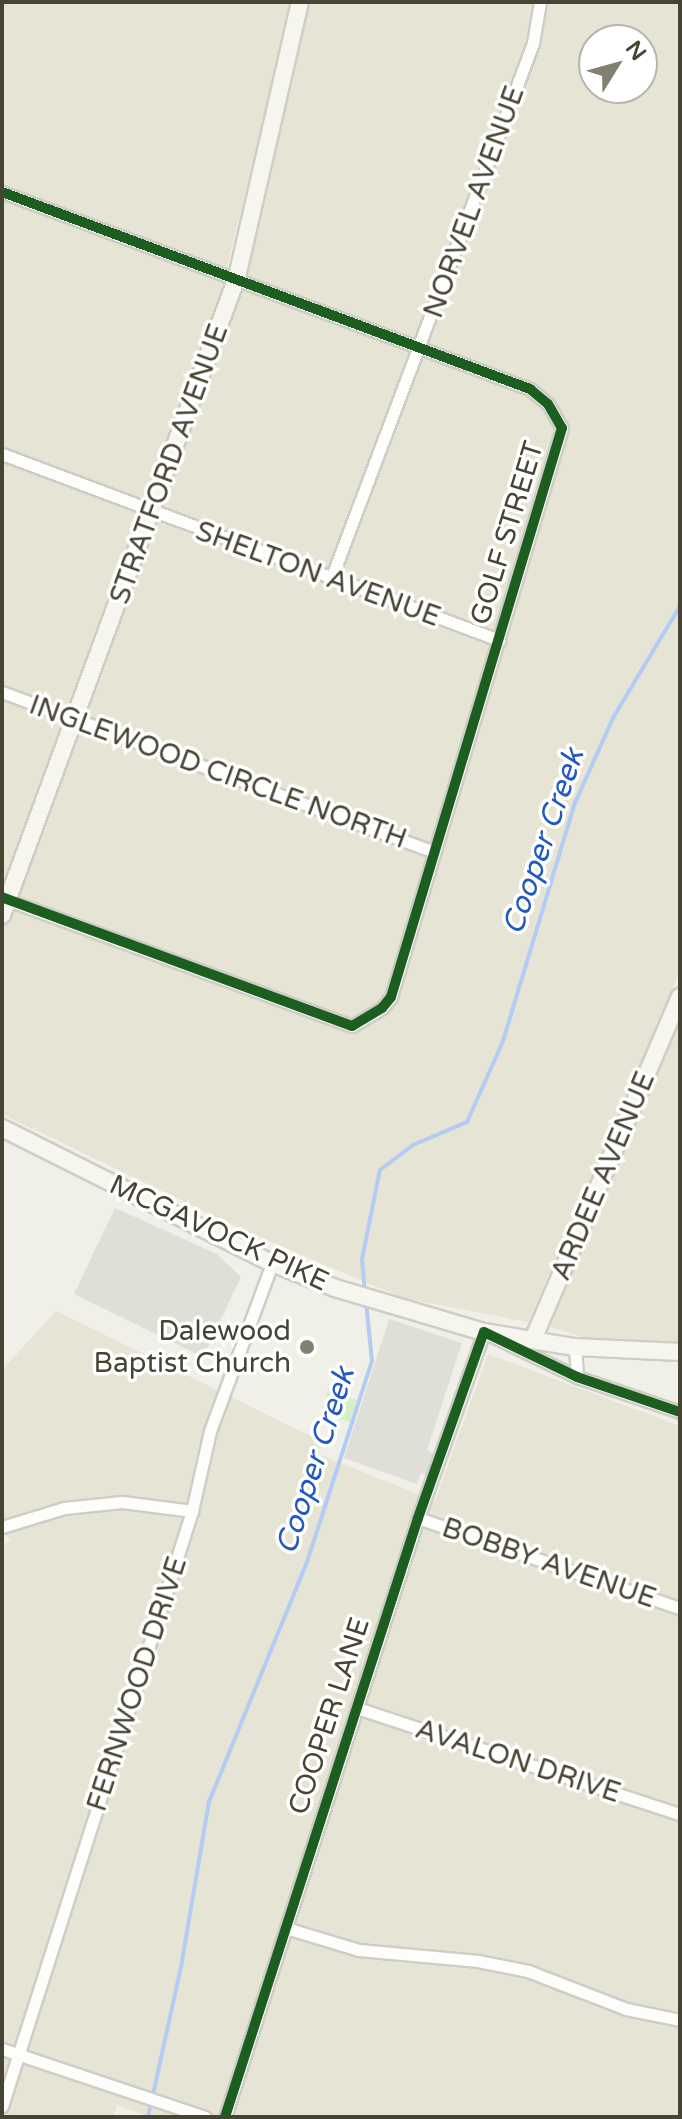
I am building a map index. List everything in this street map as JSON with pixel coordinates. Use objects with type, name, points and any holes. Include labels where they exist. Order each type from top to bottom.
[{"type":"street","name":"STRATFORD AVENUE","points":[[4,904],[76,721],[237,277],[300,2]]},
{"type":"street","name":"NORVEL AVENUE","points":[[331,579],[533,43],[540,2]]},
{"type":"street","name":"GOLF STREET","points":[[2,192],[237,277],[530,389],[548,404],[562,428],[391,997],[382,1008],[352,1026],[4,904]]},
{"type":"street","name":"SHELTON AVENUE","points":[[2,454],[150,512],[499,640]]},
{"type":"street","name":"INGLEWOOD CIRCLE NORTH","points":[[2,692],[434,852]]},
{"type":"street","name":"ARDEE AVENUE","points":[[535,1358],[534,1337],[680,997]]},
{"type":"street","name":"MCGAVOCK PIKE","points":[[2,1128],[272,1263],[347,1292],[484,1332],[534,1337],[575,1347],[680,1352]]},
{"type":"street","name":"FERNWOOD DRIVE","points":[[2,2106],[192,1511],[210,1431],[272,1263]]},
{"type":"street","points":[[484,1332],[577,1377],[680,1412]]},
{"type":"street","name":"COOPER LANE","points":[[225,2117],[418,1518],[484,1332]]},
{"type":"street","points":[[575,1347],[577,1377]]},
{"type":"street","points":[[2,1527],[64,1508],[122,1502],[192,1511]]},
{"type":"street","name":"BOBBY AVENUE","points":[[418,1518],[680,1608]]},
{"type":"street","name":"AVALON DRIVE","points":[[357,1708],[680,1814]]},
{"type":"street","points":[[286,1928],[359,1950],[478,1961],[528,1971],[626,2009],[680,2020]]},
{"type":"street","points":[[2,2049],[205,2117]]},
{"type":"shaded area","points":[[2,2],[291,2],[223,284],[2,885]]},
{"type":"shaded area","points":[[309,2],[680,2],[680,971],[528,1322],[403,1298],[241,1229],[2,1114],[2,921],[244,269]]},
{"type":"shaded area","points":[[680,1016],[680,1342],[583,1337],[547,1326]]},
{"type":"shaded area","points":[[115,1208],[217,1254],[241,1277],[203,1357],[74,1294]]},
{"type":"shaded area","points":[[56,1311],[321,1441],[318,1454],[435,1501],[488,1354],[680,1426],[680,2117],[149,2117],[117,2105],[113,2117],[2,2117],[2,1546],[11,1540],[2,1530],[2,1370]]},
{"type":"shaded area","points":[[389,1319],[462,1343],[427,1450],[434,1454],[427,1475],[421,1473],[417,1484],[344,1458]]},
{"type":"green space","points":[[328,1389],[357,1400],[350,1422],[321,1413]]},
{"type":"waterway","name":"Cooper Creek","points":[[365,1293],[362,1259],[380,1170],[413,1145],[467,1122],[503,1041],[575,803],[613,718],[680,606]]},
{"type":"waterway","name":"Cooper Creek","points":[[148,2117],[181,1967],[209,1802],[308,1559],[372,1361],[366,1302]]},
{"type":"cycle path","points":[[2,192],[530,389],[548,404],[562,428],[391,997],[382,1008],[352,1026],[2,897]]},
{"type":"cycle path","points":[[225,2117],[418,1518],[484,1332],[577,1377],[680,1412]]},
{"type":"place","name":"Dalewood Baptist Church","points":[[307,1347]]}]
